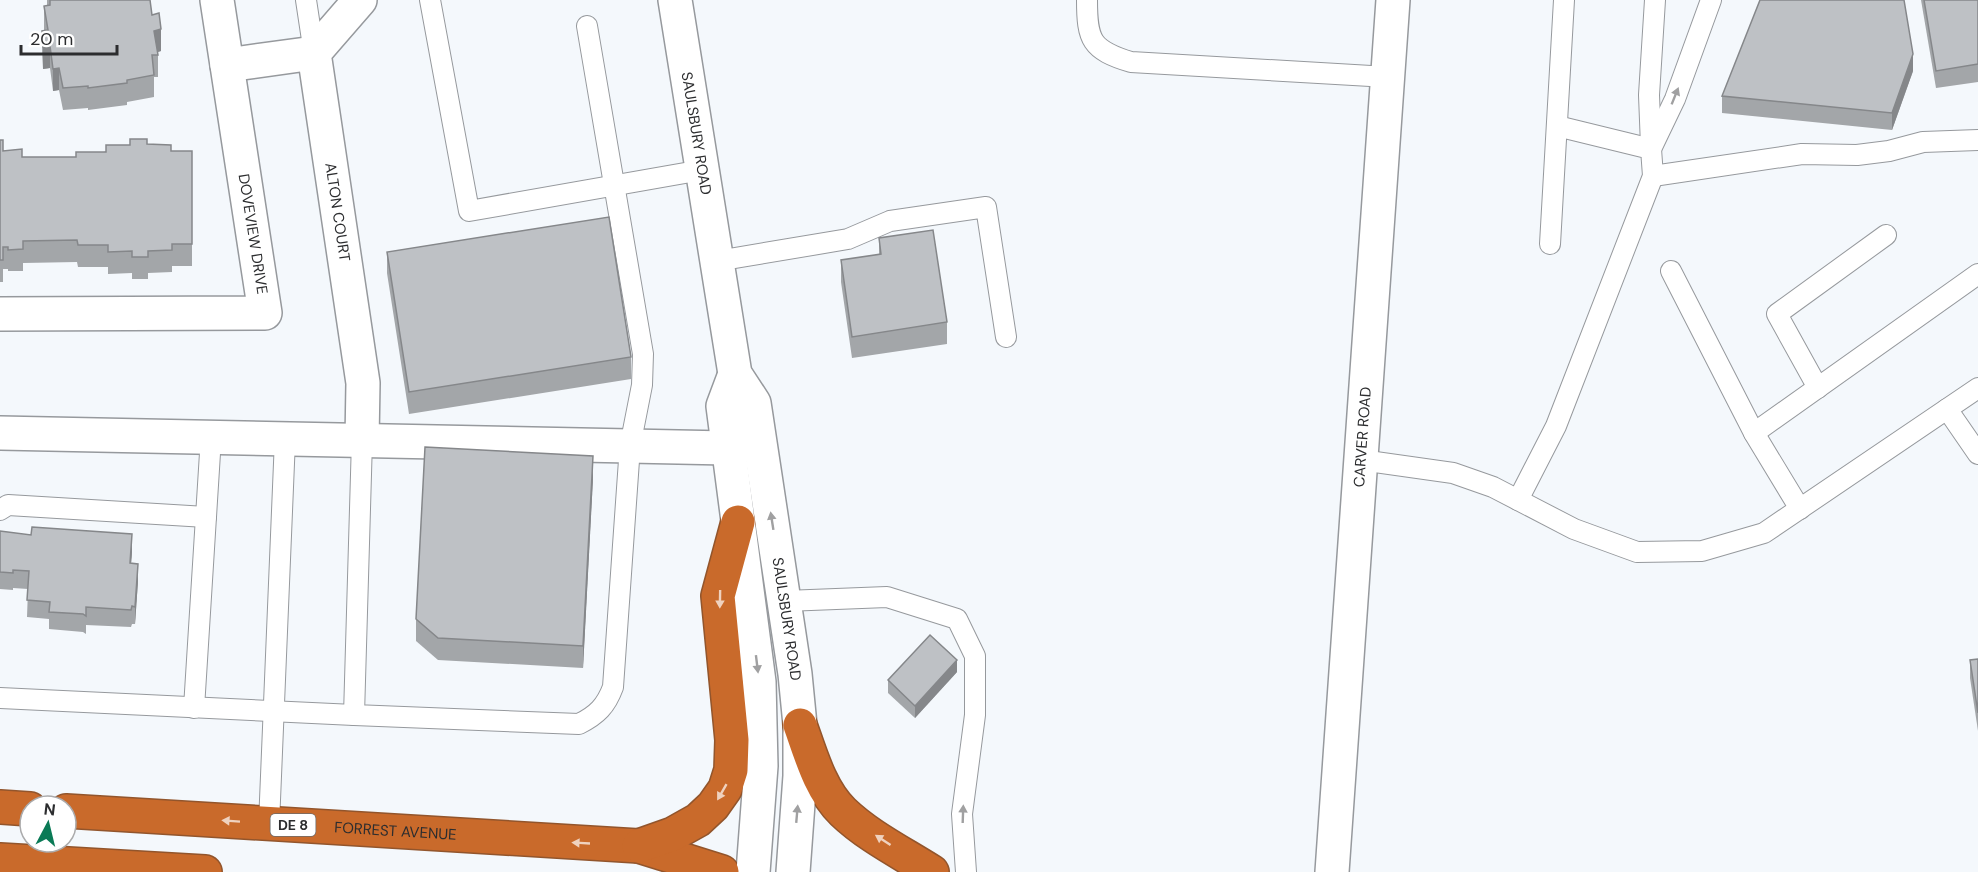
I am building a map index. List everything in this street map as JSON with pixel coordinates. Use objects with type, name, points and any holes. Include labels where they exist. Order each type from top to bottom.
[{"type":"highway","points":[[639,846],[673,834],[698,820],[713,806],[725,789],[731,770],[732,740],[718,596],[738,522]]},
{"type":"highway","points":[[800,725],[814,764],[841,811],[932,872]]},
{"type":"highway","points":[[0,807],[18,808]]},
{"type":"highway","name":"FORREST AVENUE","points":[[78,812],[639,846],[722,872]]},
{"type":"highway","points":[[0,860],[205,872]]},
{"type":"street","name":"DOVEVIEW DRIVE","points":[[0,314],[265,313],[218,0]]},
{"type":"street","points":[[227,65],[314,53],[360,0]]},
{"type":"street","name":"SAULSBURY ROAD","points":[[675,0],[735,374],[754,403],[785,601],[800,725],[800,776],[794,872]]},
{"type":"street","name":"CARVER ROAD","points":[[1332,872],[1393,0]]},
{"type":"street","name":"ALTON COURT","points":[[314,53],[363,383],[362,440]]},
{"type":"street","name":"SAULSBURY ROAD","points":[[735,374],[723,406],[759,682],[758,820],[753,872]]},
{"type":"street","points":[[0,433],[727,448]]},
{"type":"lane","points":[[306,0],[314,53]]},
{"type":"lane","points":[[430,0],[469,211],[702,170]]},
{"type":"lane","points":[[1087,0],[1088,29],[1095,45],[1109,56],[1131,62],[1388,77]]},
{"type":"lane","points":[[1550,244],[1564,0]]},
{"type":"lane","points":[[1518,500],[1556,426],[1653,176],[1649,95],[1655,0]]},
{"type":"lane","points":[[1651,149],[1675,99],[1711,0]]},
{"type":"lane","points":[[0,698],[579,724],[595,717],[607,703],[613,687],[630,446],[642,385],[643,354],[587,26]]},
{"type":"lane","points":[[1557,126],[1651,149]]},
{"type":"lane","points":[[1653,176],[1802,153],[1857,155],[1888,151],[1923,142],[1978,140]]},
{"type":"lane","points":[[717,261],[848,239],[890,220],[986,207],[1006,337]]},
{"type":"lane","points":[[1818,388],[1777,314],[1886,235]]},
{"type":"lane","points":[[1671,271],[1754,433],[1800,509]]},
{"type":"lane","points":[[1754,433],[1978,274]]},
{"type":"lane","points":[[1361,460],[1454,472],[1518,500],[1574,529],[1637,552],[1702,551],[1764,533],[1978,388]]},
{"type":"lane","points":[[1947,409],[1978,454]]},
{"type":"lane","points":[[194,708],[211,437]]},
{"type":"lane","points":[[269,824],[285,439]]},
{"type":"lane","points":[[354,715],[362,440]]},
{"type":"lane","points":[[0,510],[8,505],[206,517]]},
{"type":"lane","points":[[785,601],[887,597],[957,619],[975,656],[975,715],[962,814],[966,872]]},
{"type":"building","points":[[50,0],[150,0],[152,15],[159,13],[161,29],[154,31],[158,55],[152,55],[154,75],[127,80],[127,83],[88,88],[88,86],[63,88],[59,68],[53,69],[50,46],[43,47],[42,31],[48,30],[44,6],[50,5]]},
{"type":"building","points":[[1760,0],[1904,0],[1913,54],[1892,113],[1722,96]]},
{"type":"building","points":[[1924,0],[1978,0],[1978,64],[1936,71]]},
{"type":"building","points":[[130,139],[147,139],[147,144],[171,145],[171,151],[192,151],[192,244],[172,244],[172,250],[148,251],[148,257],[132,257],[132,251],[108,252],[108,245],[78,245],[77,240],[23,241],[23,249],[8,250],[8,247],[3,247],[3,260],[0,260],[0,140],[3,140],[3,151],[22,149],[22,157],[76,157],[76,152],[106,152],[106,145],[130,145]]},
{"type":"building","points":[[609,217],[631,357],[409,392],[387,252]]},
{"type":"building","points":[[933,230],[947,322],[852,337],[841,260],[881,254],[879,238]]},
{"type":"building","points":[[425,447],[593,456],[583,646],[438,638],[416,619]]},
{"type":"building","points":[[32,527],[132,534],[130,563],[138,564],[135,607],[132,606],[131,610],[86,607],[86,616],[49,612],[50,602],[27,600],[29,571],[0,572],[0,531],[31,535]]},
{"type":"building","points":[[930,635],[957,660],[915,706],[888,680]]},
{"type":"building","points":[[1978,659],[1978,713],[1970,660]]}]
